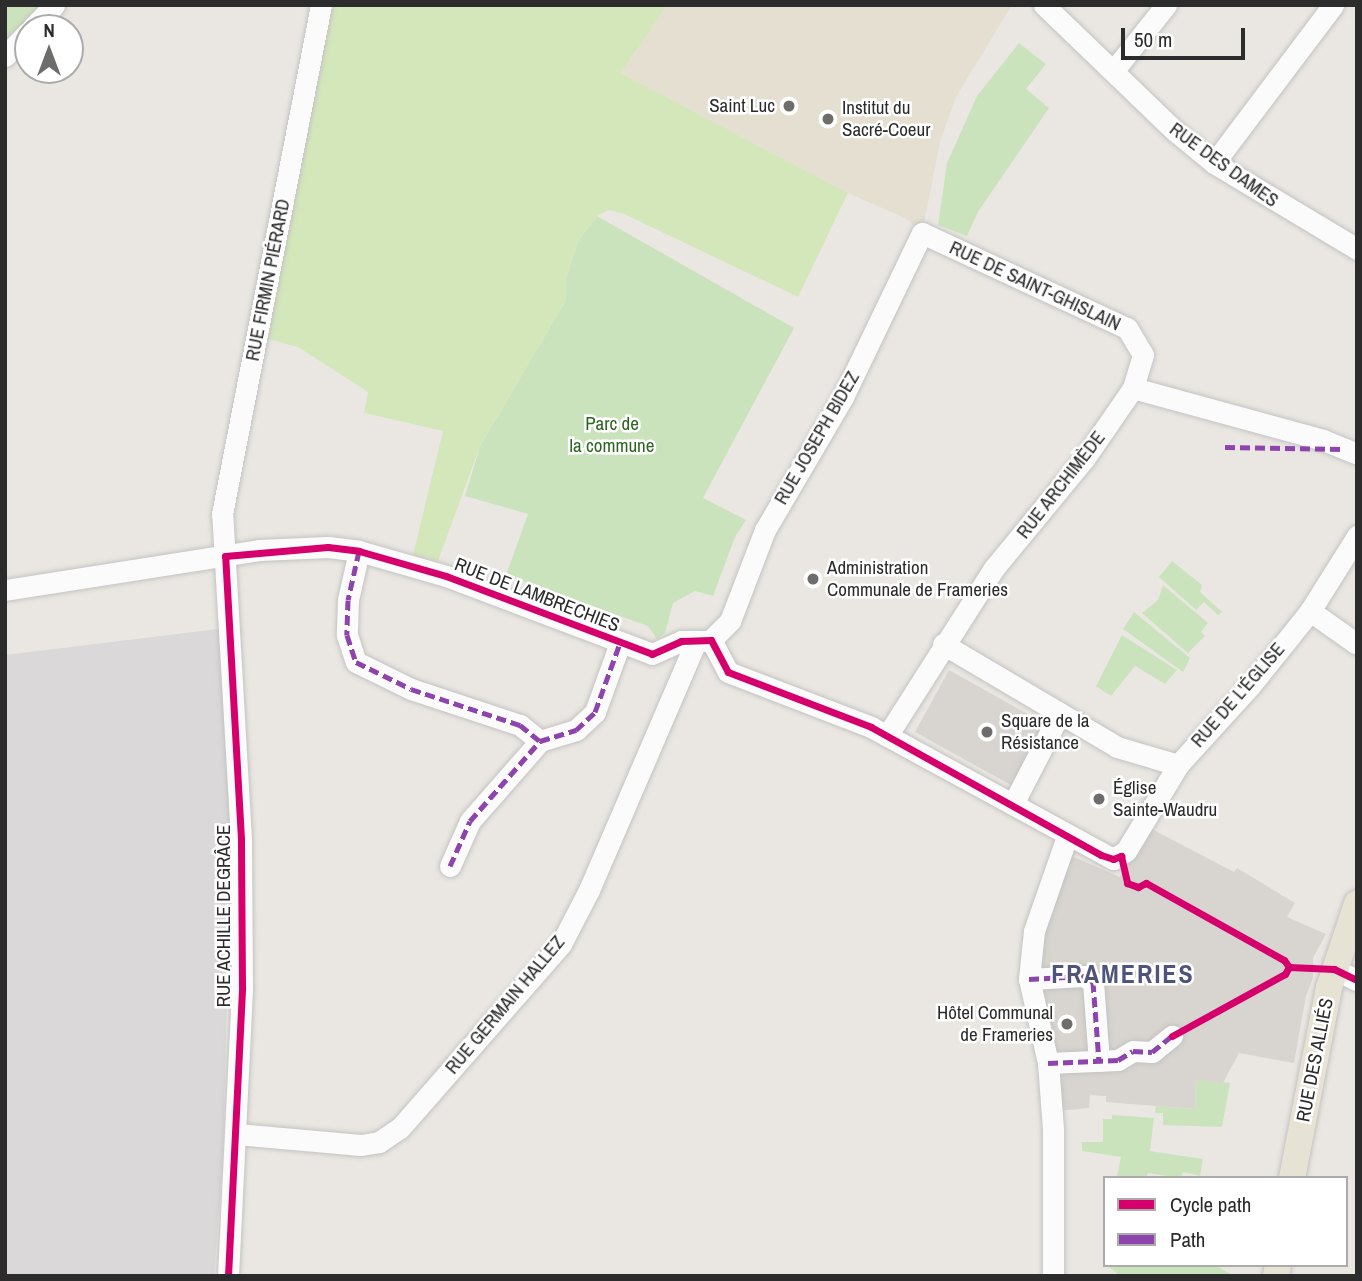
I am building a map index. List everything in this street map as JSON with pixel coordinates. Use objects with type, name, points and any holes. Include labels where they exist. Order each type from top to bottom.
[{"type":"main road","name":"RUE DES ALLIÉS","points":[[1293,1176],[1345,974],[1357,904]]},
{"type":"street","name":"RUE FIRMIN PIÉRARD","points":[[225,556],[226,487],[321,5]]},
{"type":"street","name":"RUE DES DAMES","points":[[1044,5],[1214,163],[1357,249]]},
{"type":"street","points":[[1114,70],[1166,5]]},
{"type":"street","points":[[1214,163],[1333,5]]},
{"type":"street","name":"RUE DE SAINT-GHISLAIN","points":[[922,233],[1127,328],[1143,355],[1133,388],[1121,408]]},
{"type":"street","name":"RUE JOSEPH BIDEZ","points":[[703,641],[730,621],[765,530],[843,397],[922,233]]},
{"type":"street","points":[[1133,388],[1323,440],[1357,454]]},
{"type":"street","name":"RUE ARCHIMÈDE","points":[[887,736],[947,637],[994,568],[1121,408]]},
{"type":"street","name":"RUE DE L'ÉGLISE","points":[[1067,836],[1113,859],[1121,856],[1178,765],[1251,686],[1310,611],[1357,536]]},
{"type":"street","name":"RUE DE LAMBRECHIES","points":[[5,590],[225,556],[328,547],[359,551],[446,576],[652,654],[681,641],[703,641]]},
{"type":"street","points":[[359,551],[348,600],[347,635],[356,662],[411,689],[520,725],[540,741]]},
{"type":"street","name":"RUE ACHILLE DEGRÂCE","points":[[225,556],[241,839],[237,1134],[228,1276]]},
{"type":"street","points":[[1310,611],[1357,644]]},
{"type":"street","points":[[947,637],[1059,713],[1117,747],[1178,765]]},
{"type":"street","points":[[703,641],[728,672],[887,736],[1067,836],[1034,931],[1030,979],[1048,1063],[1054,1178],[1053,1276]]},
{"type":"street","name":"RUE GERMAIN HALLEZ","points":[[237,1134],[361,1145],[379,1142],[400,1128],[561,944],[589,890],[703,641]]},
{"type":"street","points":[[450,866],[470,821],[540,741],[576,730],[595,712],[621,643]]},
{"type":"street","points":[[1013,804],[1059,713]]},
{"type":"street","points":[[1030,979],[1084,976],[1093,982],[1099,1061]]},
{"type":"street","points":[[1048,1063],[1118,1060],[1133,1051],[1152,1052],[1172,1036]]},
{"type":"shaded area","name":"Institut du Sacré-Coeur","points":[[667,5],[1012,5],[956,97],[940,142],[922,233],[905,218],[848,193],[621,73]]},
{"type":"shaded area","points":[[226,628],[230,885],[223,1151],[214,1276],[5,1276],[5,655]]},
{"type":"shaded area","name":"Square de la Résistance","points":[[949,670],[1060,732],[1025,793],[915,732]]},
{"type":"shaded area","points":[[1146,826],[1234,872],[1237,868],[1295,903],[1287,917],[1326,934],[1313,958],[1313,978],[1306,996],[1294,1063],[1239,1053],[1223,1083],[1196,1080],[1195,1109],[1106,1102],[1106,1096],[1090,1095],[1089,1108],[1059,1111],[1046,999],[1034,963],[1067,854],[1120,877]]},
{"type":"green space","points":[[5,5],[54,5],[45,14],[14,14],[14,47],[5,56]]},
{"type":"green space","points":[[321,5],[667,5],[621,73],[848,193],[798,297],[624,214],[609,210],[597,216],[578,241],[566,278],[566,300],[480,446],[438,561],[413,555],[443,431],[364,413],[368,392],[298,347],[257,336]]},
{"type":"green space","points":[[1019,43],[1046,64],[1026,89],[1049,108],[978,212],[967,236],[938,225],[947,163],[977,96]]},
{"type":"green space","name":"Parc de la commune","points":[[597,216],[794,328],[703,498],[746,520],[735,537],[713,596],[695,591],[673,603],[665,633],[657,639],[648,626],[506,575],[528,514],[465,496],[480,446],[566,300],[566,278],[578,241]]},
{"type":"green space","points":[[1172,561],[1202,585],[1200,592],[1222,612],[1218,615],[1204,602],[1196,610],[1159,577]]},
{"type":"green space","points":[[1163,585],[1208,623],[1201,632],[1205,636],[1188,653],[1142,613],[1158,600]]},
{"type":"green space","points":[[1134,612],[1190,658],[1183,672],[1123,629]]},
{"type":"green space","points":[[1122,635],[1177,670],[1165,684],[1135,666],[1111,696],[1096,686]]},
{"type":"green space","points":[[1196,1079],[1230,1083],[1222,1127],[1163,1125],[1163,1113],[1155,1113],[1156,1106],[1195,1109]]},
{"type":"green space","points":[[1112,1115],[1154,1118],[1150,1151],[1203,1159],[1200,1176],[1183,1172],[1182,1176],[1148,1173],[1147,1176],[1117,1176],[1121,1157],[1082,1151],[1082,1142],[1103,1142],[1103,1119],[1112,1119]]},
{"type":"green space","points":[[1109,1267],[1218,1267],[1234,1276],[1120,1276]]},
{"type":"marked path","points":[[1225,447],[1344,449]]},
{"type":"marked path","points":[[359,551],[348,600],[347,635],[356,662],[411,689],[520,725],[540,741],[576,730],[595,712],[620,643]]},
{"type":"marked path","points":[[450,866],[470,821],[540,741]]},
{"type":"marked path","points":[[1029,979],[1084,976],[1093,982],[1099,1061]]},
{"type":"marked path","points":[[1048,1063],[1118,1060],[1133,1051],[1152,1052],[1172,1036]]},
{"type":"cycle path","points":[[228,1276],[242,987],[241,839],[225,556],[328,547],[359,551],[446,576],[652,654],[681,641],[711,640],[728,672],[871,727],[1101,855],[1113,859],[1121,856],[1127,883],[1138,887],[1146,883],[1284,960],[1289,967],[1334,969],[1357,980]]},
{"type":"cycle path","points":[[1172,1036],[1285,974],[1289,967]]},
{"type":"place","name":"Saint Luc","points":[[789,106]]},
{"type":"place","name":"Institut du Sacré-Coeur","points":[[828,119]]},
{"type":"place","name":"Administration Communale de Frameries","points":[[813,579]]},
{"type":"place","name":"Square de la Résistance","points":[[987,732]]},
{"type":"place","name":"Église Sainte-Waudru","points":[[1099,799]]},
{"type":"place","name":"Hôtel Communal de Frameries","points":[[1067,1024]]},
{"type":"district","name":"FRAMERIES","points":[[1123,974]]}]
